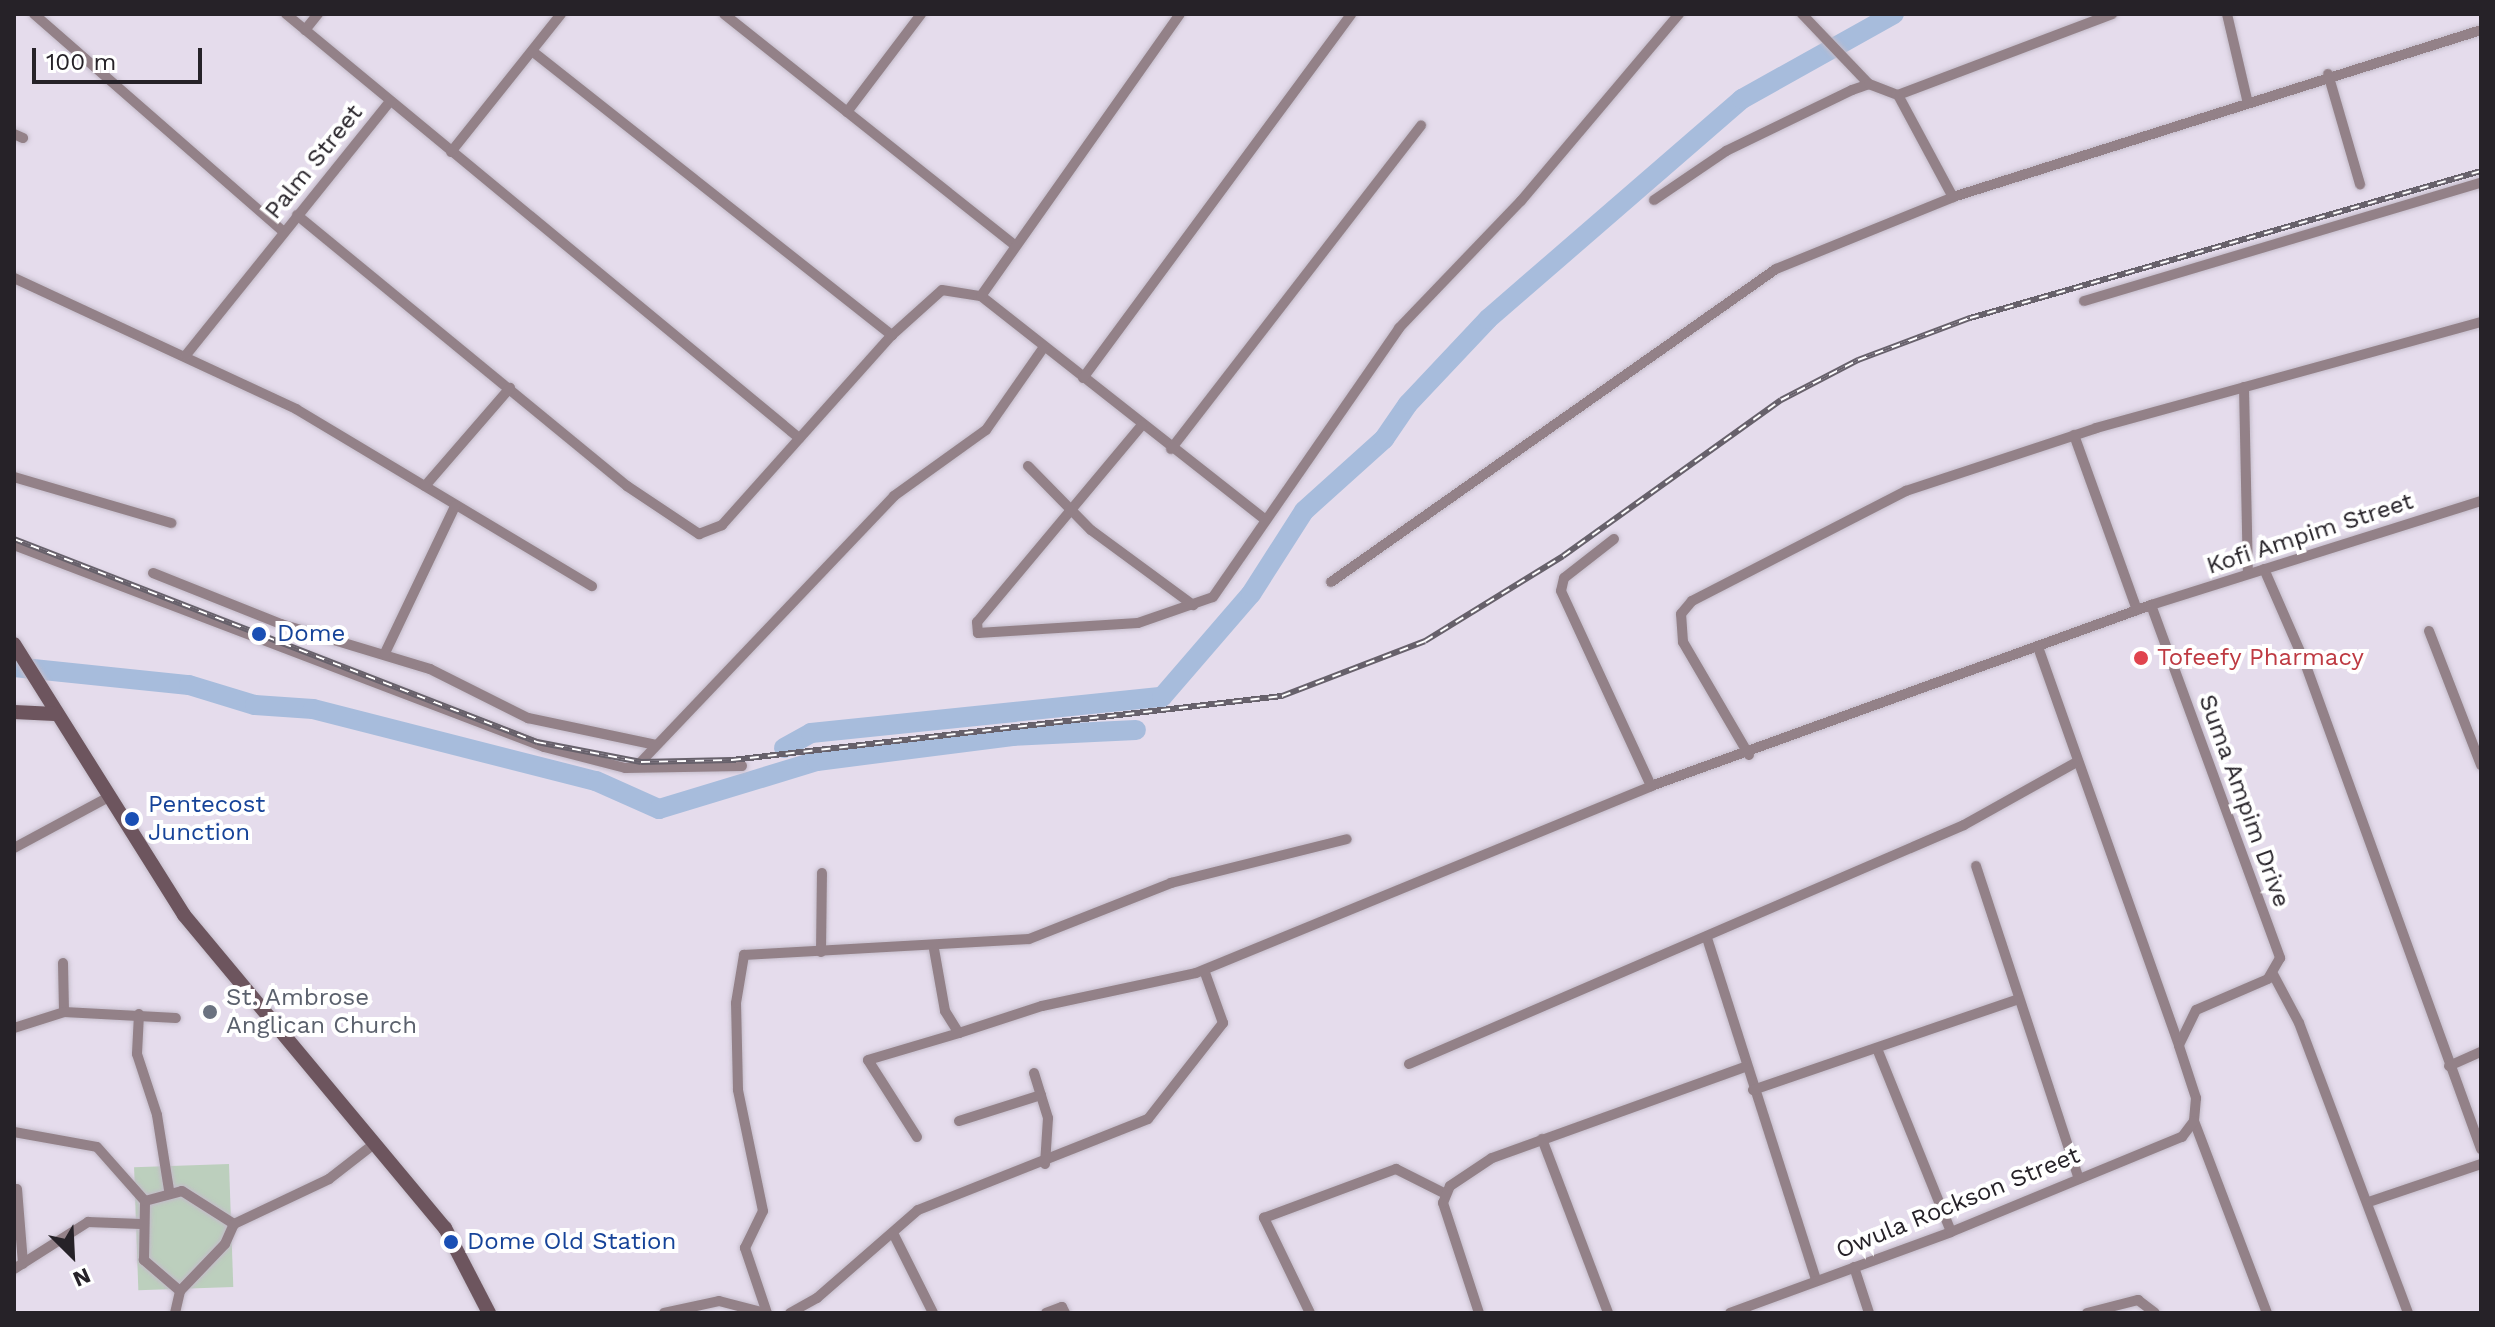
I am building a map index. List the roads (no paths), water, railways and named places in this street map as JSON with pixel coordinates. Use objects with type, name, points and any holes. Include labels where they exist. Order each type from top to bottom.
[{"type":"main road","points":[[14,644],[107,798],[223,970],[456,1243],[489,1313]]},
{"type":"main road","points":[[14,712],[55,714]]},
{"type":"street","points":[[34,14],[283,231]]},
{"type":"street","name":"Palm Street","points":[[186,355],[390,101],[286,14]]},
{"type":"street","points":[[305,30],[318,14]]},
{"type":"street","points":[[451,152],[561,14]]},
{"type":"street","points":[[724,14],[1014,245]]},
{"type":"street","points":[[847,112],[921,14]]},
{"type":"street","points":[[1083,378],[1351,14]]},
{"type":"street","points":[[1142,425],[977,622],[978,633],[1138,623],[1213,597],[1263,518],[1324,446],[1399,328],[1521,201],[1679,14]]},
{"type":"street","points":[[1802,14],[1869,84],[1898,95],[1953,197]]},
{"type":"street","points":[[1898,95],[2112,14]]},
{"type":"street","points":[[2227,14],[2247,99]]},
{"type":"street","points":[[981,296],[1177,15]]},
{"type":"street","points":[[1331,582],[1732,296],[1776,269],[1953,197],[2247,99],[2481,30]]},
{"type":"street","points":[[532,51],[892,335]]},
{"type":"street","points":[[2328,74],[2360,184]]},
{"type":"street","points":[[1654,200],[1726,151],[1869,84]]},
{"type":"street","points":[[390,101],[799,438]]},
{"type":"street","points":[[1171,449],[1421,125]]},
{"type":"street","points":[[2084,301],[2481,183]]},
{"type":"street","points":[[297,215],[627,486],[699,534],[722,525],[892,335],[942,290],[981,296],[1171,449],[1263,518]]},
{"type":"street","points":[[14,278],[186,355],[374,452],[455,506],[592,586]]},
{"type":"street","points":[[1749,755],[1683,642],[1681,614],[1692,601],[1906,491],[2074,435],[2481,322]]},
{"type":"street","points":[[638,765],[894,496],[986,430],[1044,347]]},
{"type":"street","points":[[2244,387],[2248,574]]},
{"type":"street","points":[[425,486],[510,388]]},
{"type":"street","points":[[2074,435],[2137,610]]},
{"type":"street","points":[[1028,466],[1070,511],[1193,605]]},
{"type":"street","points":[[14,477],[171,523]]},
{"type":"street","name":"Kofi Ampim Street","points":[[917,1137],[868,1060],[1042,1006],[1204,970],[1651,786],[1749,755],[2151,605],[2481,501]]},
{"type":"street","points":[[385,653],[455,506]]},
{"type":"street","points":[[1614,539],[1564,578],[1561,591],[1651,786]]},
{"type":"street","points":[[14,545],[482,726],[625,768],[638,765],[742,766]]},
{"type":"street","points":[[2264,569],[2350,784],[2481,1149]]},
{"type":"street","points":[[153,573],[281,624],[385,653],[528,718],[656,745]]},
{"type":"street","name":"Suma Ampim Drive","points":[[2151,605],[2276,971],[2369,1202],[2408,1313]]},
{"type":"street","points":[[2429,631],[2481,765]]},
{"type":"street","points":[[2038,647],[2075,763],[2179,1046],[2196,1098],[2194,1121],[2267,1313]]},
{"type":"street","points":[[1409,1064],[1964,825],[2075,763]]},
{"type":"street","points":[[14,848],[107,798]]},
{"type":"street","points":[[766,1313],[745,1248],[763,1211],[738,1090],[741,962],[750,953],[934,949],[1029,939],[1171,883],[1347,839]]},
{"type":"street","points":[[1976,866],[2016,1000],[2078,1176]]},
{"type":"street","points":[[821,952],[822,873]]},
{"type":"street","points":[[1707,938],[1816,1280]]},
{"type":"street","points":[[934,949],[945,1011],[959,1033]]},
{"type":"street","points":[[63,963],[64,1012]]},
{"type":"street","points":[[790,1313],[939,1199],[1045,1164],[1148,1119],[1167,1099],[1223,1023],[1204,970]]},
{"type":"street","points":[[2179,1046],[2196,1010],[2276,971]]},
{"type":"street","points":[[1753,1090],[1878,1051],[2016,1000]]},
{"type":"street","points":[[14,1028],[64,1012],[176,1018]]},
{"type":"street","points":[[139,1014],[137,1054],[157,1115],[169,1190]]},
{"type":"street","points":[[1878,1051],[1951,1232]]},
{"type":"street","points":[[2449,1066],[2481,1052]]},
{"type":"street","points":[[1444,1193],[1492,1158],[1747,1066]]},
{"type":"street","points":[[1034,1073],[1048,1118],[1045,1164]]},
{"type":"street","points":[[959,1121],[1041,1095]]},
{"type":"street","name":"Owula Rockson Street","points":[[1730,1313],[1951,1232],[2078,1176],[2182,1137],[2194,1121]]},
{"type":"street","points":[[14,1132],[97,1147],[145,1201]]},
{"type":"street","points":[[1542,1139],[1608,1313]]},
{"type":"street","points":[[175,1313],[180,1291],[225,1244],[234,1224],[329,1179],[374,1144]]},
{"type":"street","points":[[2369,1202],[2481,1164]]},
{"type":"street","points":[[1310,1313],[1264,1218],[1396,1169],[1444,1193],[1479,1313]]},
{"type":"street","points":[[17,1189],[19,1267]]},
{"type":"street","points":[[145,1201],[169,1190],[194,1195],[234,1224]]},
{"type":"street","points":[[145,1201],[141,1224],[144,1260],[180,1291]]},
{"type":"street","points":[[19,1267],[88,1222],[141,1224]]},
{"type":"street","points":[[893,1233],[933,1313]]},
{"type":"street","points":[[1854,1267],[1869,1313]]},
{"type":"street","points":[[2087,1313],[2138,1300],[2155,1313]]},
{"type":"street","points":[[664,1313],[719,1301],[766,1313]]},
{"type":"street","points":[[1046,1313],[1062,1307],[1065,1313]]},
{"type":"waterway","points":[[784,748],[811,733],[1162,697],[1251,594],[1304,511],[1384,439],[1408,404],[1488,319],[1742,99],[1894,14]]},
{"type":"waterway","points":[[14,667],[189,685],[255,705],[313,709],[596,781],[659,809],[817,761],[1012,736],[1136,730]]},
{"type":"waterway","points":[[776,765],[782,773]]},
{"type":"railway","points":[[14,539],[537,742],[641,762],[732,760],[1282,696],[1425,641],[1563,556],[1781,400],[1858,360],[1970,318],[2481,171]]},
{"type":"place","name":"Dome","points":[[259,634]]},
{"type":"place","name":"Tofeefy Pharmacy","points":[[2141,658]]},
{"type":"place","name":"Pentecost Junction","points":[[132,819]]},
{"type":"place","name":"St. Ambrose Anglican Church","points":[[210,1012]]},
{"type":"place","name":"Dome Old Station","points":[[451,1242]]}]
